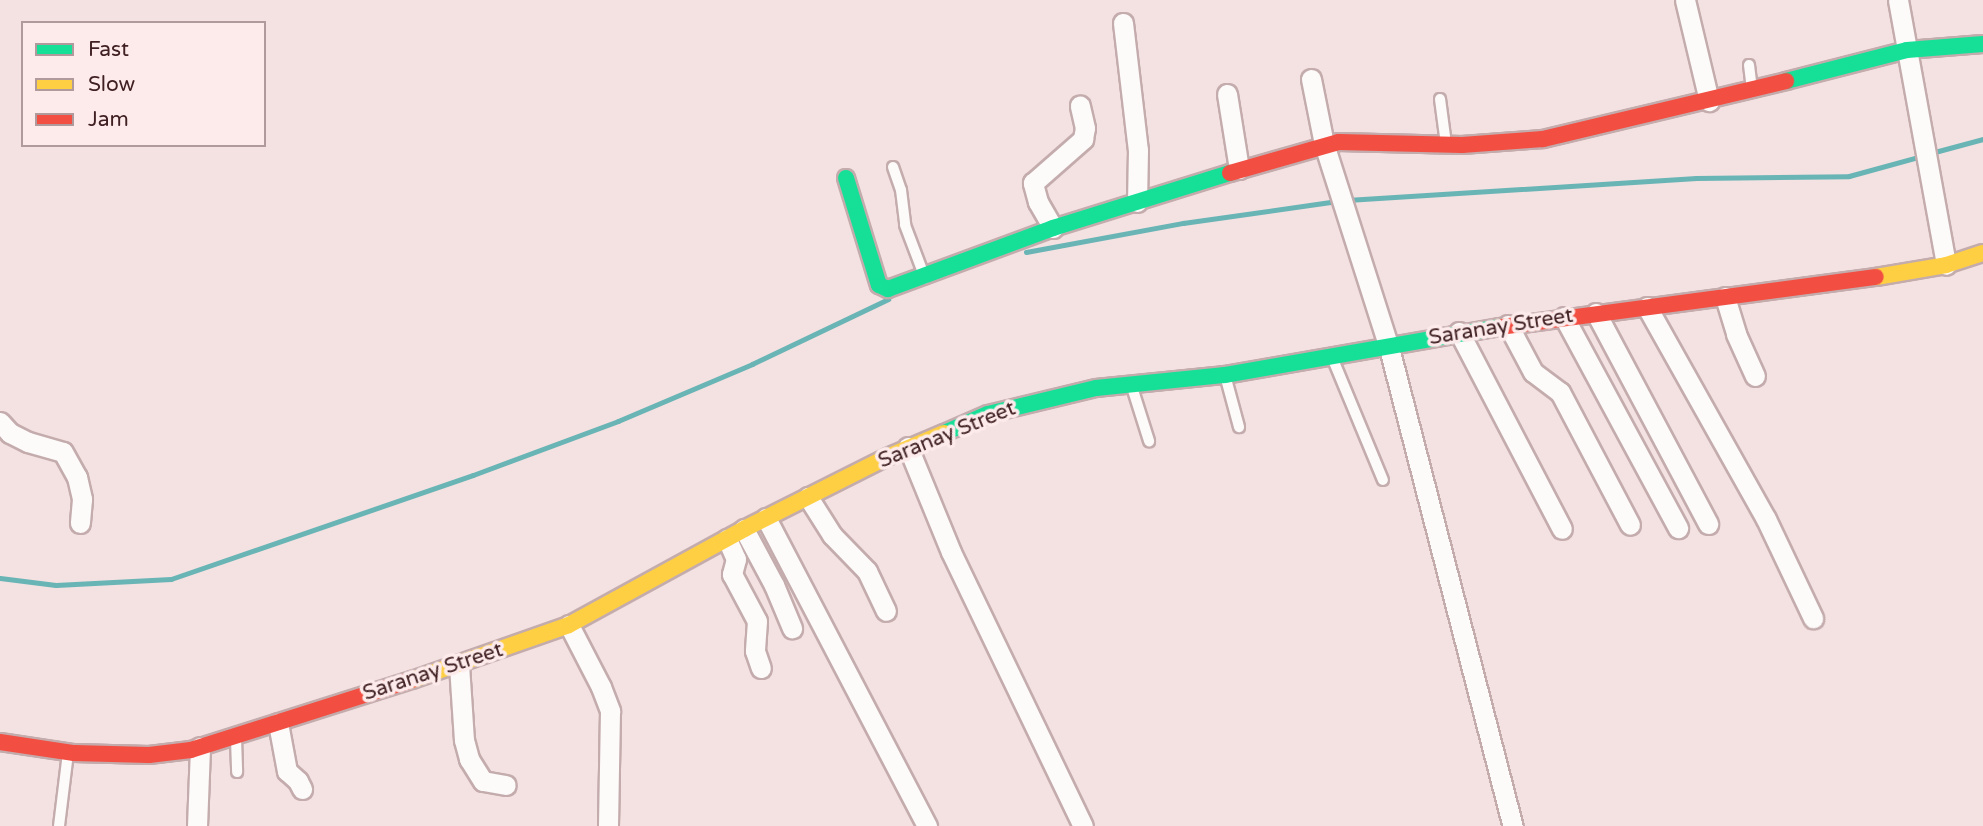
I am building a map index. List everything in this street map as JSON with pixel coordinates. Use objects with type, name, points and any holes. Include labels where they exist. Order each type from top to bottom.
[{"type":"street","points":[[1685,0],[1709,101]]},
{"type":"street","points":[[1898,0],[1946,265]]},
{"type":"street","points":[[1123,23],[1138,150],[1137,202]]},
{"type":"street","points":[[846,178],[879,285],[888,289],[925,278],[1052,228],[1325,144],[1371,142],[1446,145],[1543,139],[1709,101],[1907,50],[1983,44]]},
{"type":"street","points":[[1311,79],[1325,144],[1388,344],[1513,826]]},
{"type":"street","points":[[1227,94],[1239,169]]},
{"type":"street","points":[[1052,228],[1038,202],[1033,183],[1083,139],[1085,128],[1080,106]]},
{"type":"street","name":"Saranay Street","points":[[0,742],[68,752],[149,755],[200,747],[458,665],[569,625],[766,518],[908,447],[988,414],[1096,388],[1225,375],[1331,353],[1459,332],[1946,265],[1983,253]]},
{"type":"street","points":[[1725,297],[1736,334],[1755,376]]},
{"type":"street","points":[[1647,307],[1766,519],[1813,618]]},
{"type":"street","points":[[1597,313],[1708,524]]},
{"type":"street","points":[[1564,317],[1678,528]]},
{"type":"street","points":[[1508,325],[1533,372],[1560,392],[1630,525]]},
{"type":"street","points":[[1459,332],[1562,529]]},
{"type":"street","points":[[0,422],[10,433],[28,442],[63,452],[77,477],[82,499],[80,523]]},
{"type":"street","points":[[908,447],[951,552],[1083,826]]},
{"type":"street","points":[[808,497],[832,536],[867,570],[886,611]]},
{"type":"street","points":[[766,518],[927,826]]},
{"type":"street","points":[[736,534],[774,585],[792,628]]},
{"type":"street","points":[[736,534],[736,559],[732,574],[757,621],[755,651],[761,668]]},
{"type":"street","points":[[569,625],[601,687],[610,711],[608,826]]},
{"type":"street","points":[[458,665],[464,740],[469,759],[483,781],[506,785]]},
{"type":"street","points":[[278,723],[287,771],[302,789]]},
{"type":"street","points":[[197,826],[200,747]]},
{"type":"lane","points":[[1749,65],[1752,90]]},
{"type":"lane","points":[[1440,99],[1446,145]]},
{"type":"lane","points":[[893,167],[901,190],[905,225],[925,278]]},
{"type":"lane","points":[[1331,353],[1383,480]]},
{"type":"lane","points":[[1225,375],[1238,427]]},
{"type":"lane","points":[[1131,383],[1149,442]]},
{"type":"lane","points":[[236,736],[237,772]]},
{"type":"lane","points":[[59,826],[68,752]]},
{"type":"waterway","points":[[1931,153],[1983,139]]},
{"type":"waterway","points":[[1347,200],[1696,178],[1849,176],[1922,156]]},
{"type":"waterway","points":[[1026,252],[1183,223],[1337,201]]},
{"type":"waterway","points":[[0,578],[56,585],[171,579],[473,475],[618,421],[752,364],[888,299]]},
{"type":"traffic: fast","points":[[1786,81],[1907,50],[1983,44]]},
{"type":"traffic: fast","points":[[846,178],[879,285],[888,289],[1053,228],[1230,173]]},
{"type":"traffic: fast","points":[[944,433],[988,414],[1096,388],[1225,375],[1500,327]]},
{"type":"traffic: slow","points":[[1876,277],[1946,265],[1983,253]]},
{"type":"traffic: slow","points":[[412,680],[569,625],[744,529],[887,457],[944,433]]},
{"type":"traffic: jam","points":[[1230,173],[1339,142],[1462,145],[1543,139],[1786,81]]},
{"type":"traffic: jam","points":[[1500,327],[1876,277]]},
{"type":"traffic: jam","points":[[0,742],[74,753],[149,755],[191,750],[412,680]]}]
